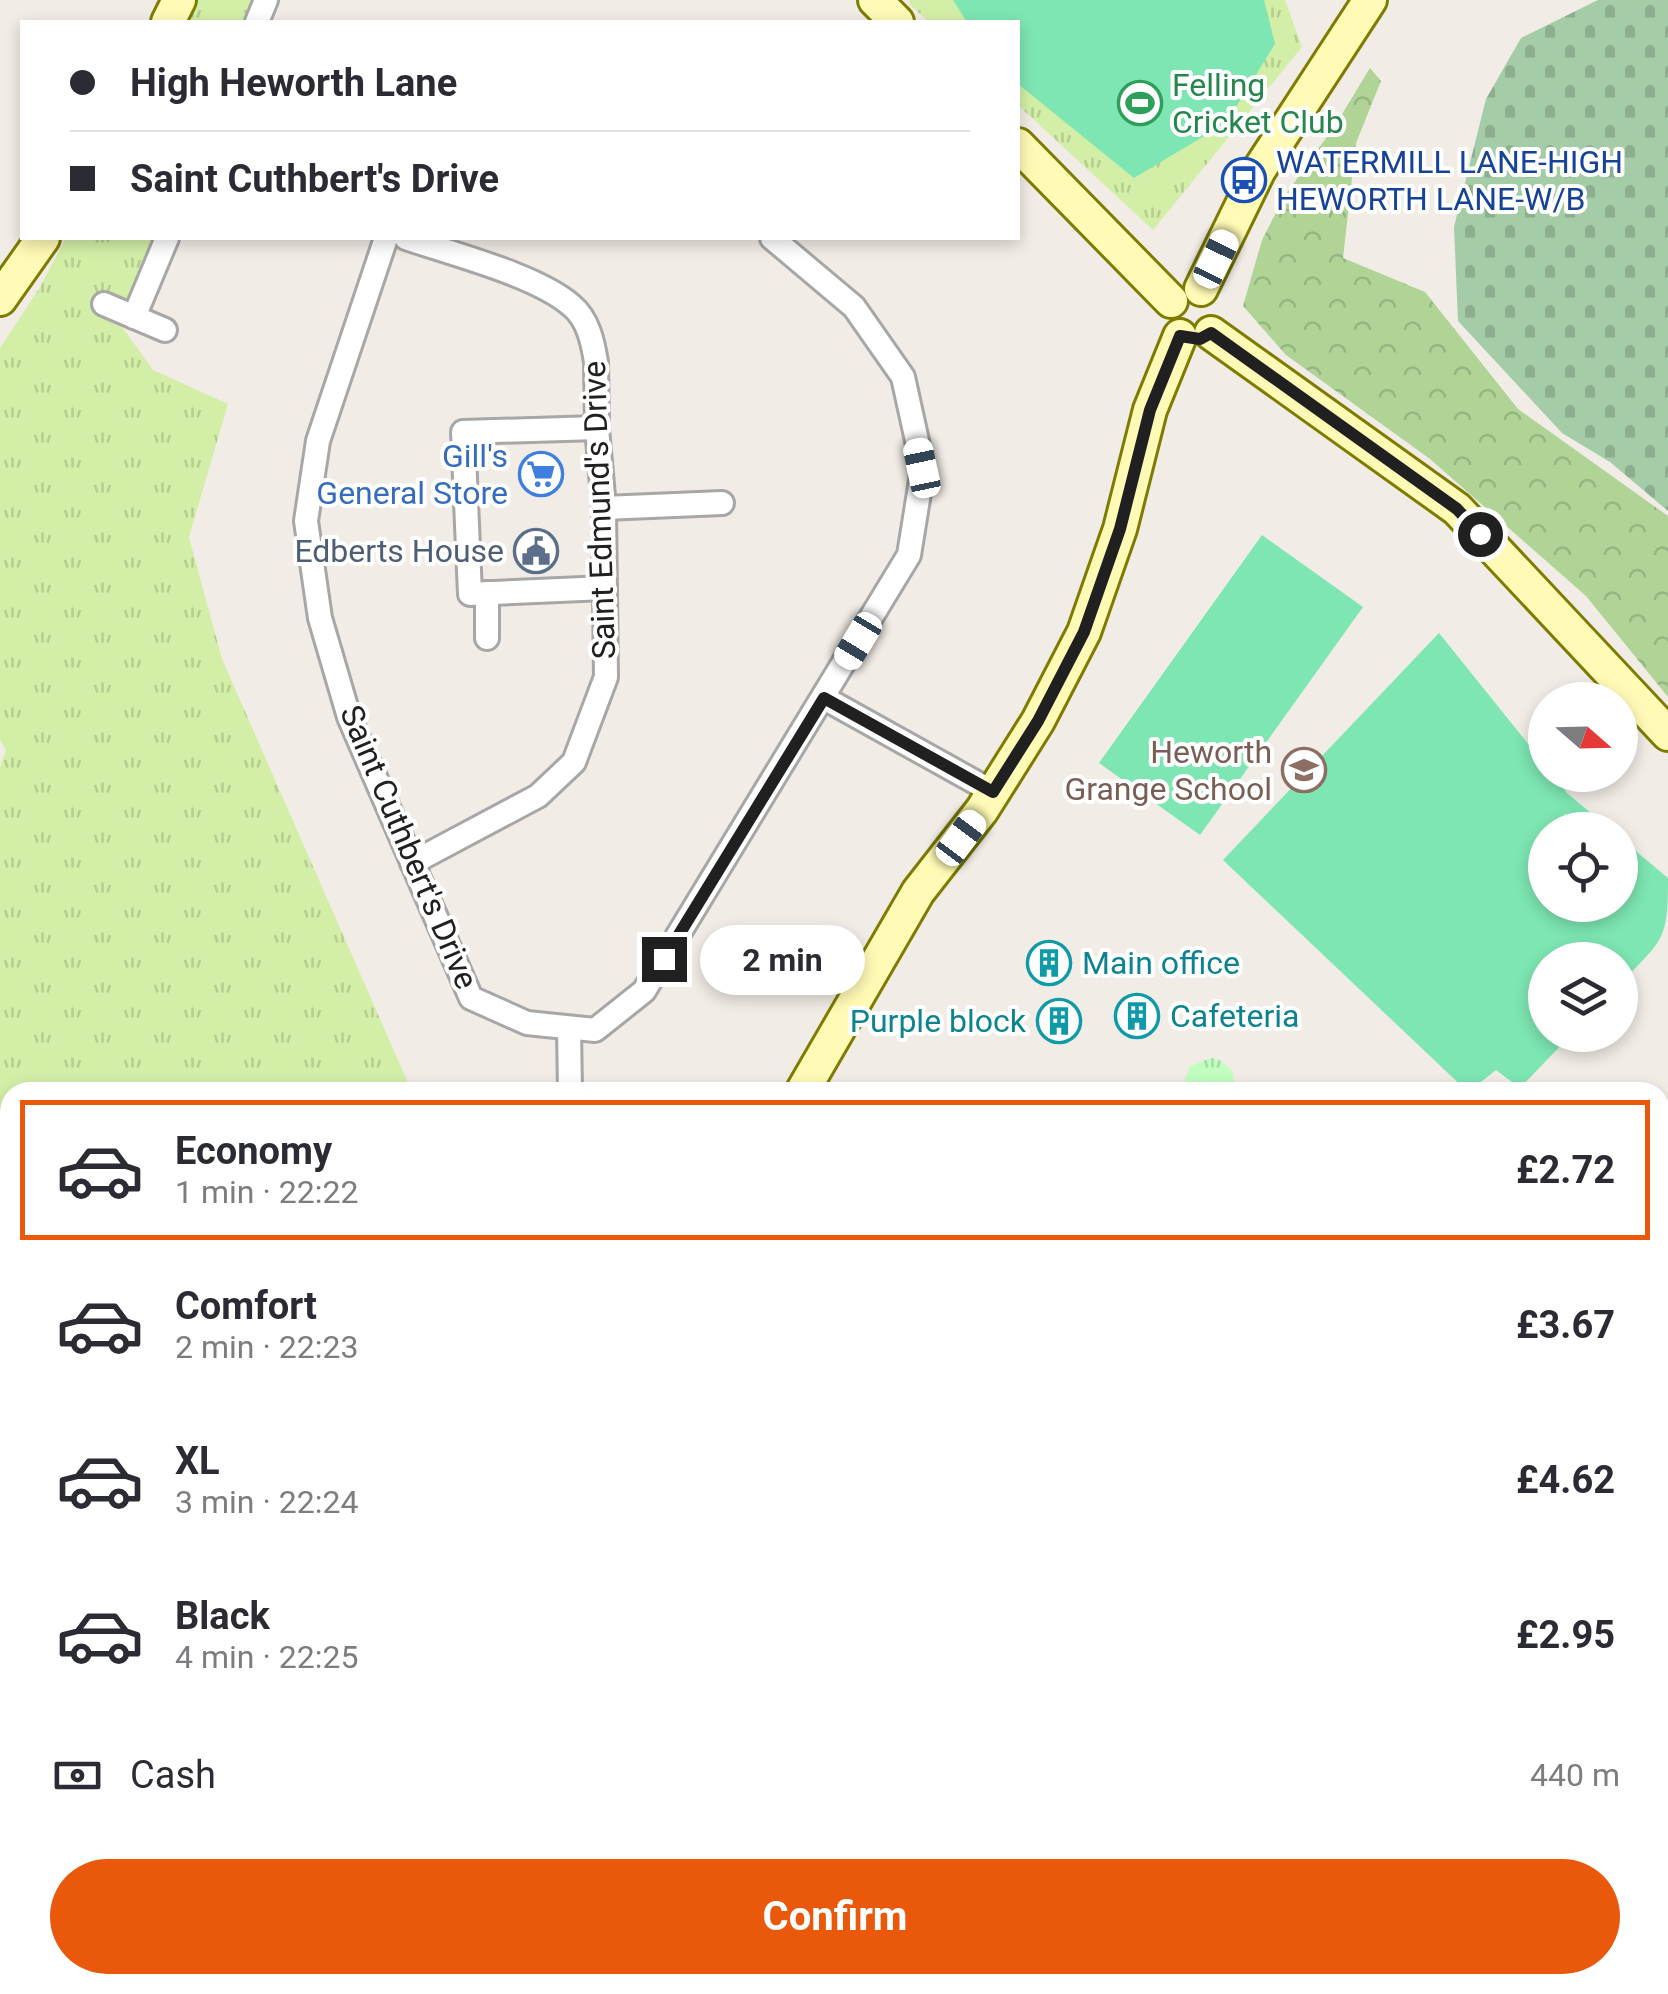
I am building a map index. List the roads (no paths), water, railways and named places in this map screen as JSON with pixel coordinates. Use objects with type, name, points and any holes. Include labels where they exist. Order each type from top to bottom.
[{"type":"street","points":[[874,0],[895,20]]},
{"type":"street","points":[[1370,0],[1259,170],[1168,320],[1195,334],[1457,509],[1668,734]]},
{"type":"street","points":[[808,1082],[918,892],[993,792],[1038,721],[1084,632],[1120,529],[1150,410],[1195,334],[1218,323],[1214,299],[1186,295],[1020,147]]},
{"type":"street","points":[[0,299],[41,240]]},
{"type":"street","points":[[134,317],[166,240]]},
{"type":"street","name":"Saint Cuthbert's Drive","points":[[385,240],[318,442],[306,521],[320,618],[349,717],[470,998],[527,1024],[595,1030],[644,991],[908,555],[922,468],[903,377],[854,307],[774,240]]},
{"type":"street","name":"Saint Edmund's Drive","points":[[412,240],[540,286],[575,307],[592,337],[604,508],[606,678],[574,762],[538,796],[412,863]]},
{"type":"street","points":[[104,304],[165,330]]},
{"type":"street","points":[[596,428],[463,432],[470,594],[605,588]]},
{"type":"street","points":[[604,508],[722,503]]},
{"type":"street","points":[[487,593],[487,638]]},
{"type":"street","points":[[824,698],[993,792]]},
{"type":"street","points":[[569,1028],[570,1082]]},
{"type":"place","name":"Felling Cricket Club","points":[[1140,103]]},
{"type":"place","name":"WATERMILL LANE-HIGH HEWORTH LANE-W/B","points":[[1244,180]]},
{"type":"place","name":"Gill's General Store","points":[[541,474]]},
{"type":"place","name":"Edberts House","points":[[536,551]]},
{"type":"place","name":"Heworth Grange School","points":[[1304,770]]},
{"type":"place","name":"Main office","points":[[1049,963]]},
{"type":"place","name":"Cafeteria","points":[[1137,1016]]},
{"type":"place","name":"Purple block","points":[[1059,1021]]}]
